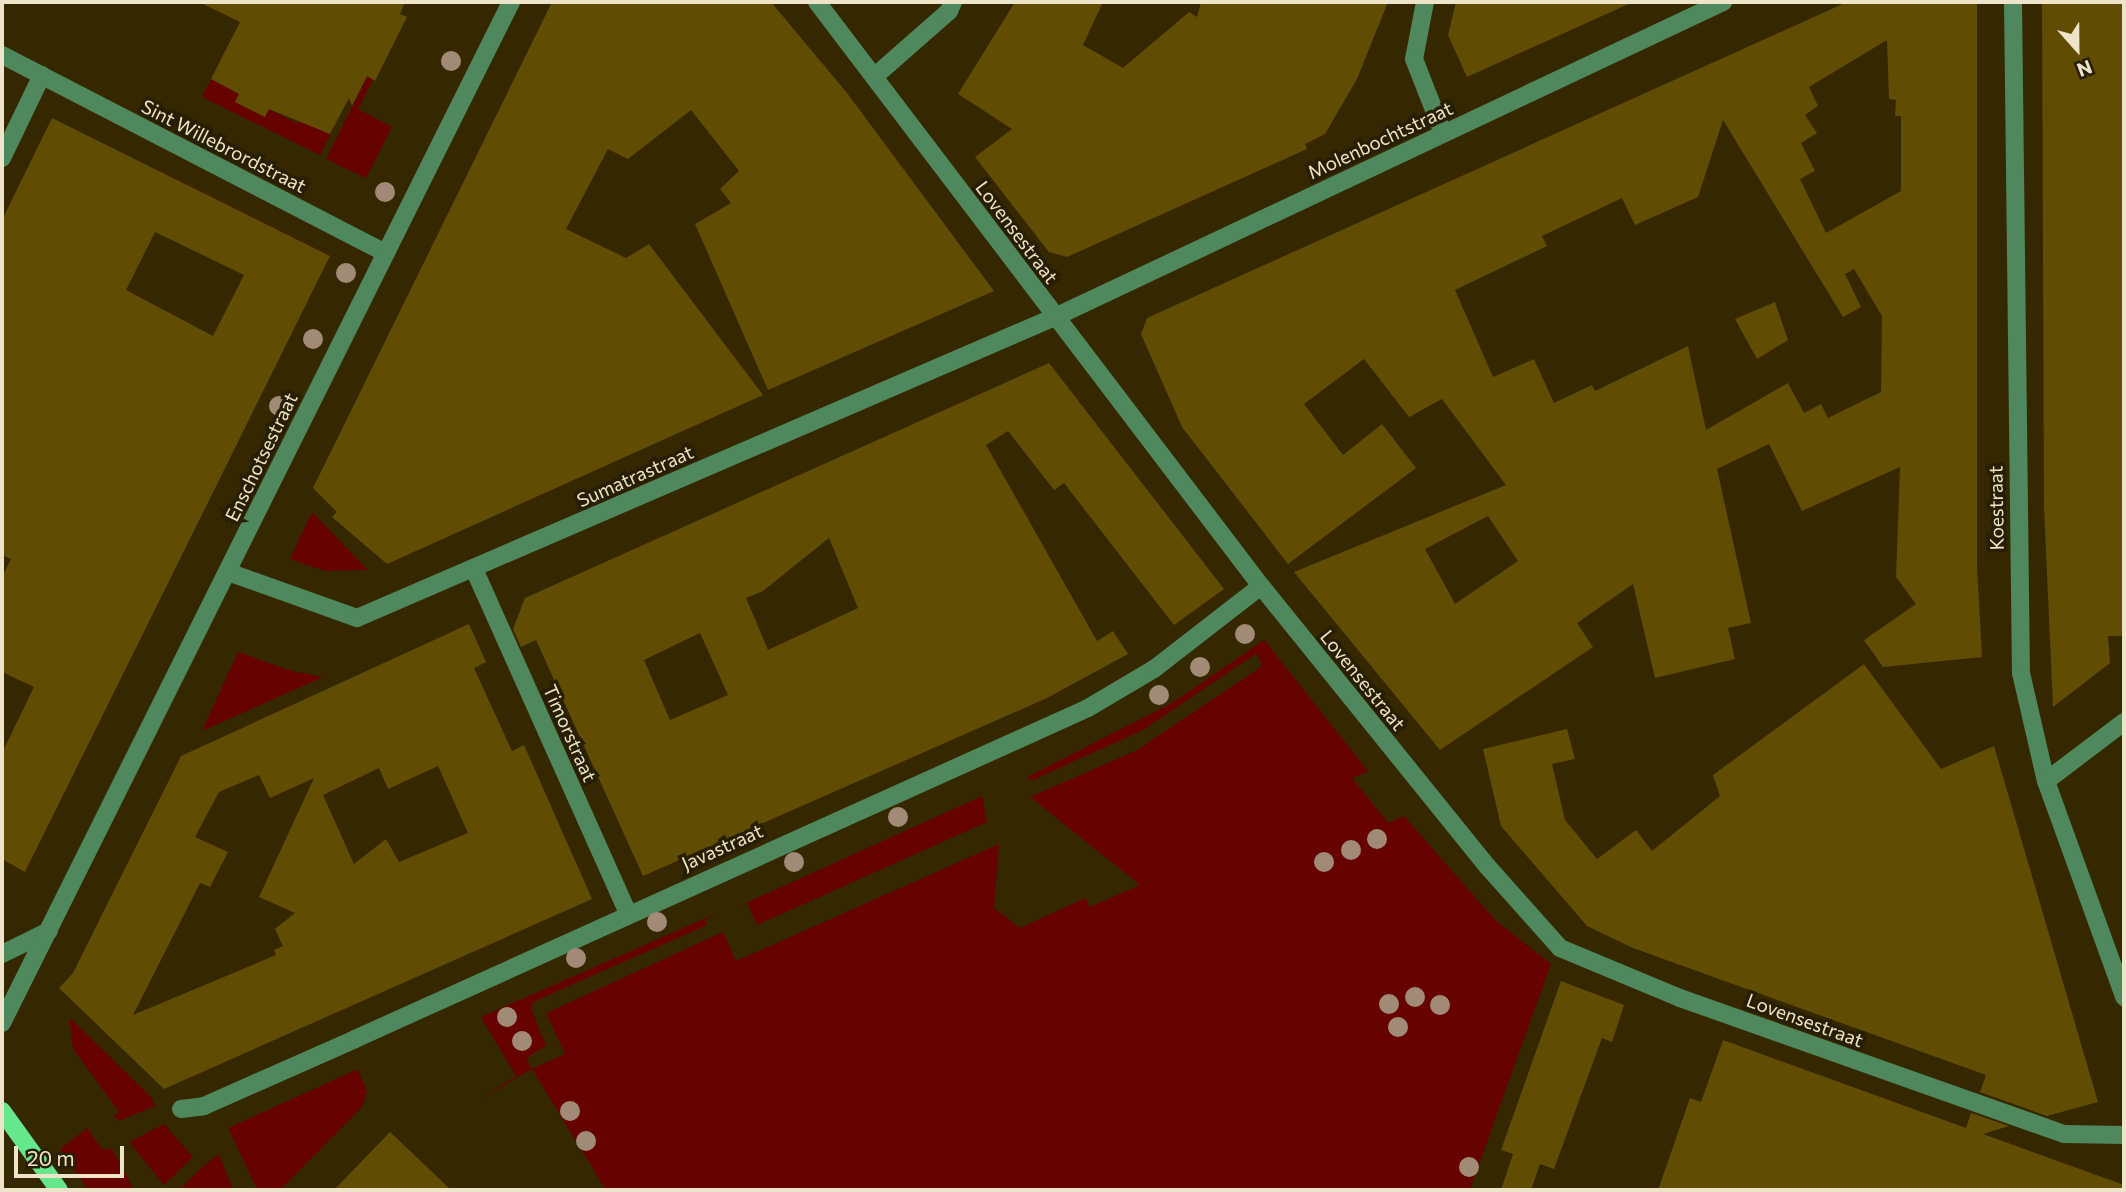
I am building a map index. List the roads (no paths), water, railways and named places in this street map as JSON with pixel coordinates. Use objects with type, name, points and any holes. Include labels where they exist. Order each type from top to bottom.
[{"type":"main road","points":[[2,1111],[60,1190]]},
{"type":"street","name":"Enschotsestraat","points":[[2,1023],[511,2]]},
{"type":"street","name":"Lovensestraat","points":[[817,2],[1261,586],[1478,855],[1560,948],[1693,1002],[2064,1135],[2124,1135]]},
{"type":"street","points":[[874,77],[949,11],[953,2]]},
{"type":"street","points":[[1425,2],[1414,59],[1443,133]]},
{"type":"street","name":"Molenbochtstraat","points":[[1055,317],[1723,2]]},
{"type":"street","name":"Koestraat","points":[[2013,2],[2021,673],[2046,781],[2124,997]]},
{"type":"street","name":"Sint Willebrordstraat","points":[[2,55],[386,253]]},
{"type":"street","points":[[2,158],[42,75]]},
{"type":"street","name":"Sumatrastraat","points":[[228,572],[357,618],[1055,317]]},
{"type":"street","name":"Timorstraat","points":[[474,569],[628,913]]},
{"type":"street","name":"Javastraat","points":[[181,1109],[204,1106],[229,1095],[1088,708],[1154,669],[1261,586]]},
{"type":"street","points":[[2046,781],[2124,722]]},
{"type":"street","points":[[2,954],[49,931]]}]
